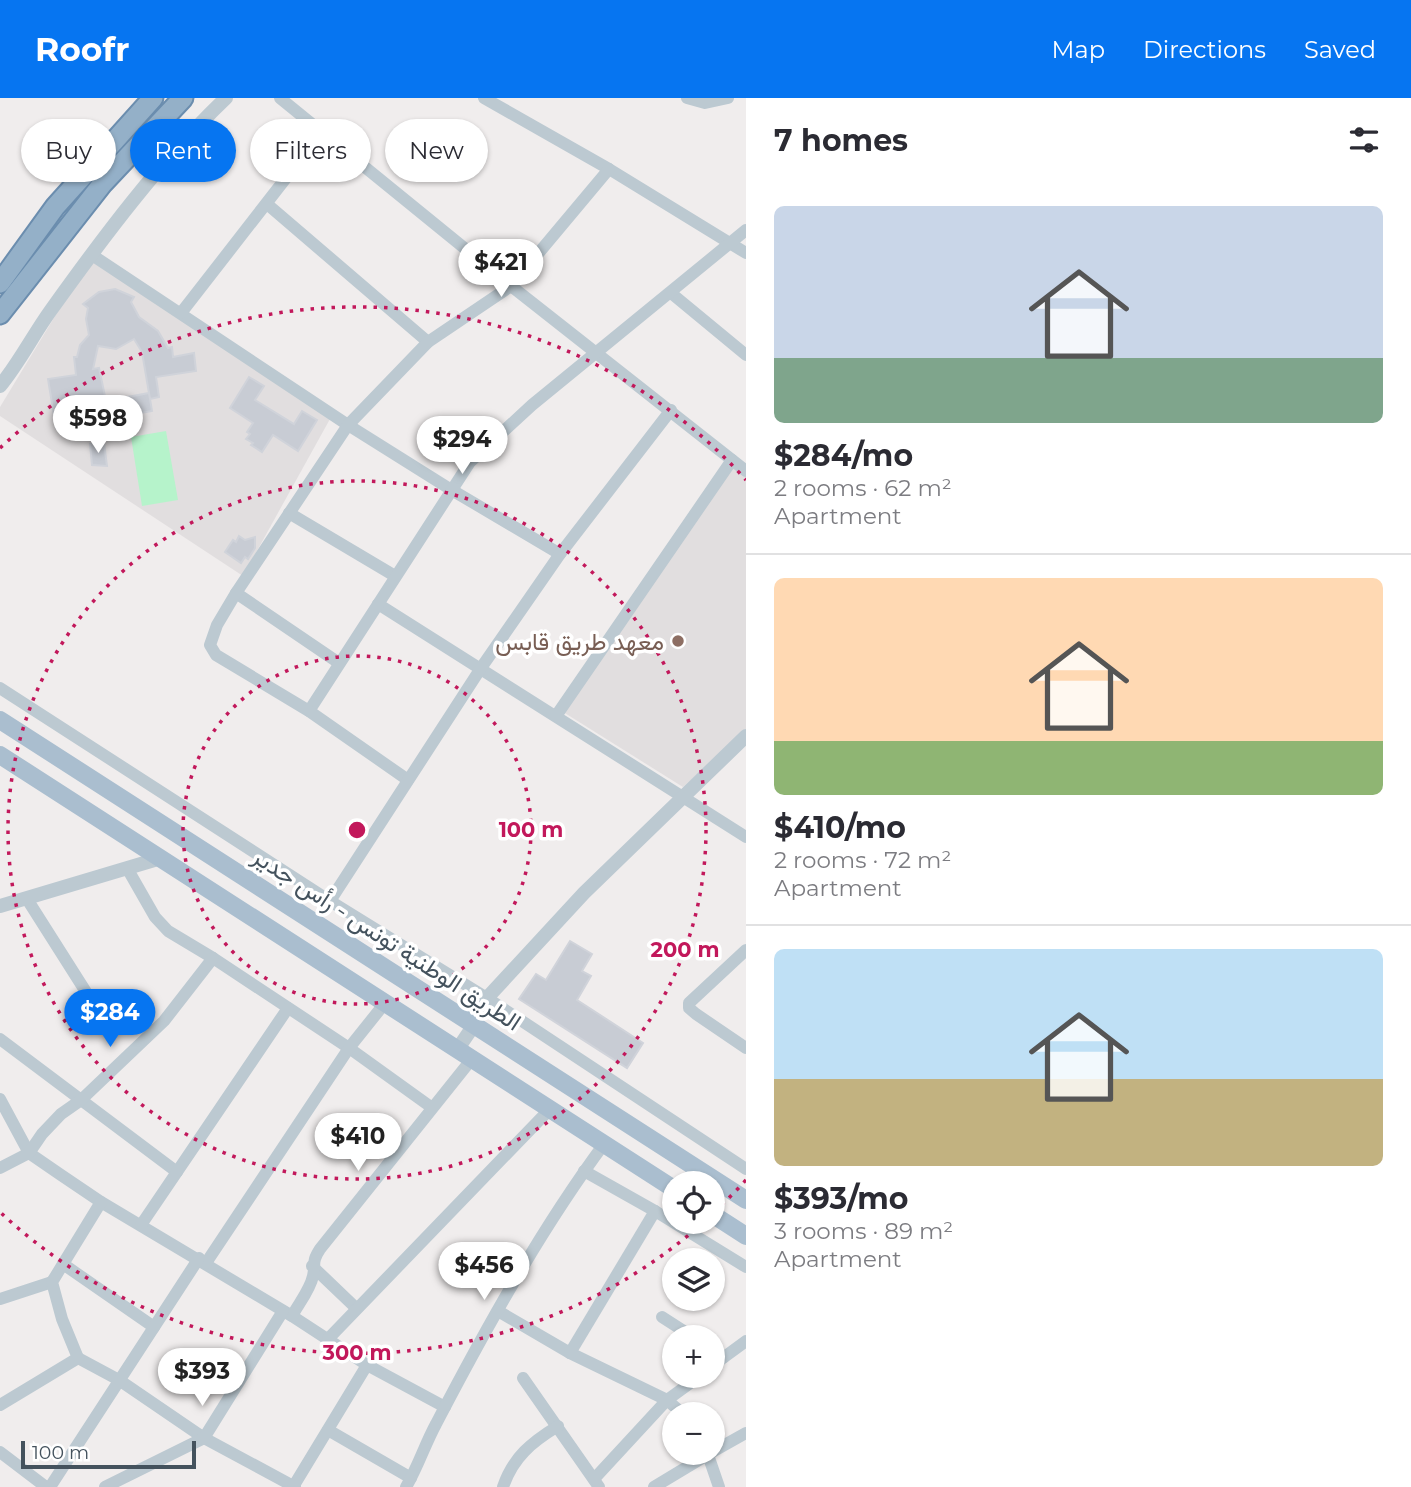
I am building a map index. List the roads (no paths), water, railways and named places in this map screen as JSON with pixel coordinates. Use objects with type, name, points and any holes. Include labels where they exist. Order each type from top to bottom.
[{"type":"highway","points":[[0,283],[55,207],[153,98]]},
{"type":"highway","points":[[0,314],[103,183],[183,98]]},
{"type":"main road","name":"الطريق الوطنية تونس - رأس جدير","points":[[0,720],[746,1200]]},
{"type":"main road","points":[[0,755],[662,1181]]},
{"type":"main road","points":[[725,1222],[746,1236]]},
{"type":"street","points":[[2,382],[92,255],[204,119],[226,98]]},
{"type":"street","points":[[280,98],[305,119]]},
{"type":"street","points":[[484,98],[609,169],[746,253]]},
{"type":"street","points":[[687,98],[705,103],[728,98]]},
{"type":"street","points":[[408,779],[309,711],[216,655],[210,645],[216,625],[348,425],[428,342],[511,286],[609,169]]},
{"type":"street","points":[[371,173],[746,471]]},
{"type":"street","points":[[181,313],[284,182]]},
{"type":"street","points":[[267,204],[428,342]]},
{"type":"street","points":[[309,711],[450,489],[470,462],[532,405],[746,230]]},
{"type":"street","points":[[92,255],[348,425],[560,554]]},
{"type":"street","points":[[671,293],[746,355]]},
{"type":"street","points":[[330,901],[481,667],[560,554],[671,410]]},
{"type":"street","points":[[556,716],[732,460]]},
{"type":"street","points":[[289,513],[395,576]]},
{"type":"street","points":[[236,593],[340,663]]},
{"type":"street","points":[[378,604],[746,837]]},
{"type":"street","points":[[0,688],[330,901],[488,998],[746,1169]]},
{"type":"street","points":[[105,1487],[204,1437],[310,1282],[314,1273],[313,1261],[320,1250],[431,1107],[464,1055],[474,1025],[488,998],[584,893],[746,736]]},
{"type":"street","points":[[1,904],[161,858]]},
{"type":"street","points":[[127,868],[155,918],[168,931],[349,1048],[431,1107]]},
{"type":"street","points":[[27,898],[86,992]]},
{"type":"street","points":[[746,950],[689,1003],[689,1008],[696,1014],[746,1048]]},
{"type":"street","points":[[0,1168],[30,1153],[41,1134],[61,1114],[81,1100],[164,1021],[213,958]]},
{"type":"street","points":[[0,1452],[48,1487],[154,1327],[349,1048],[385,1003]]},
{"type":"street","points":[[141,1224],[288,1008]]},
{"type":"street","points":[[0,1039],[177,1172]]},
{"type":"street","points":[[0,1099],[30,1153],[101,1202],[287,1313],[367,1365],[445,1407]]},
{"type":"street","points":[[328,1339],[550,1109]]},
{"type":"street","points":[[328,1430],[409,1483],[445,1407],[498,1311],[584,1171],[604,1144]]},
{"type":"street","points":[[584,1171],[655,1211],[746,1268]]},
{"type":"street","points":[[0,1299],[52,1282],[101,1202]]},
{"type":"street","points":[[570,1353],[655,1211]]},
{"type":"street","points":[[63,1264],[154,1327]]},
{"type":"street","points":[[312,1266],[356,1308]]},
{"type":"street","points":[[52,1282],[62,1319],[78,1358],[120,1380],[204,1437],[294,1487],[367,1365]]},
{"type":"street","points":[[498,1311],[570,1353],[669,1402]]},
{"type":"street","points":[[662,1317],[674,1325]]},
{"type":"street","points":[[725,1356],[746,1341]]},
{"type":"street","points":[[0,1405],[78,1358]]},
{"type":"street","points":[[523,1378],[596,1483],[667,1400],[684,1388]]},
{"type":"street","points":[[503,1487],[517,1458],[533,1441],[558,1426]]},
{"type":"street","points":[[725,1445],[746,1433]]},
{"type":"street","points":[[654,1487],[690,1465]]},
{"type":"street","points":[[713,1465],[719,1487]]},
{"type":"place","name":"معهد طريق قابس","points":[[678,641]]}]
